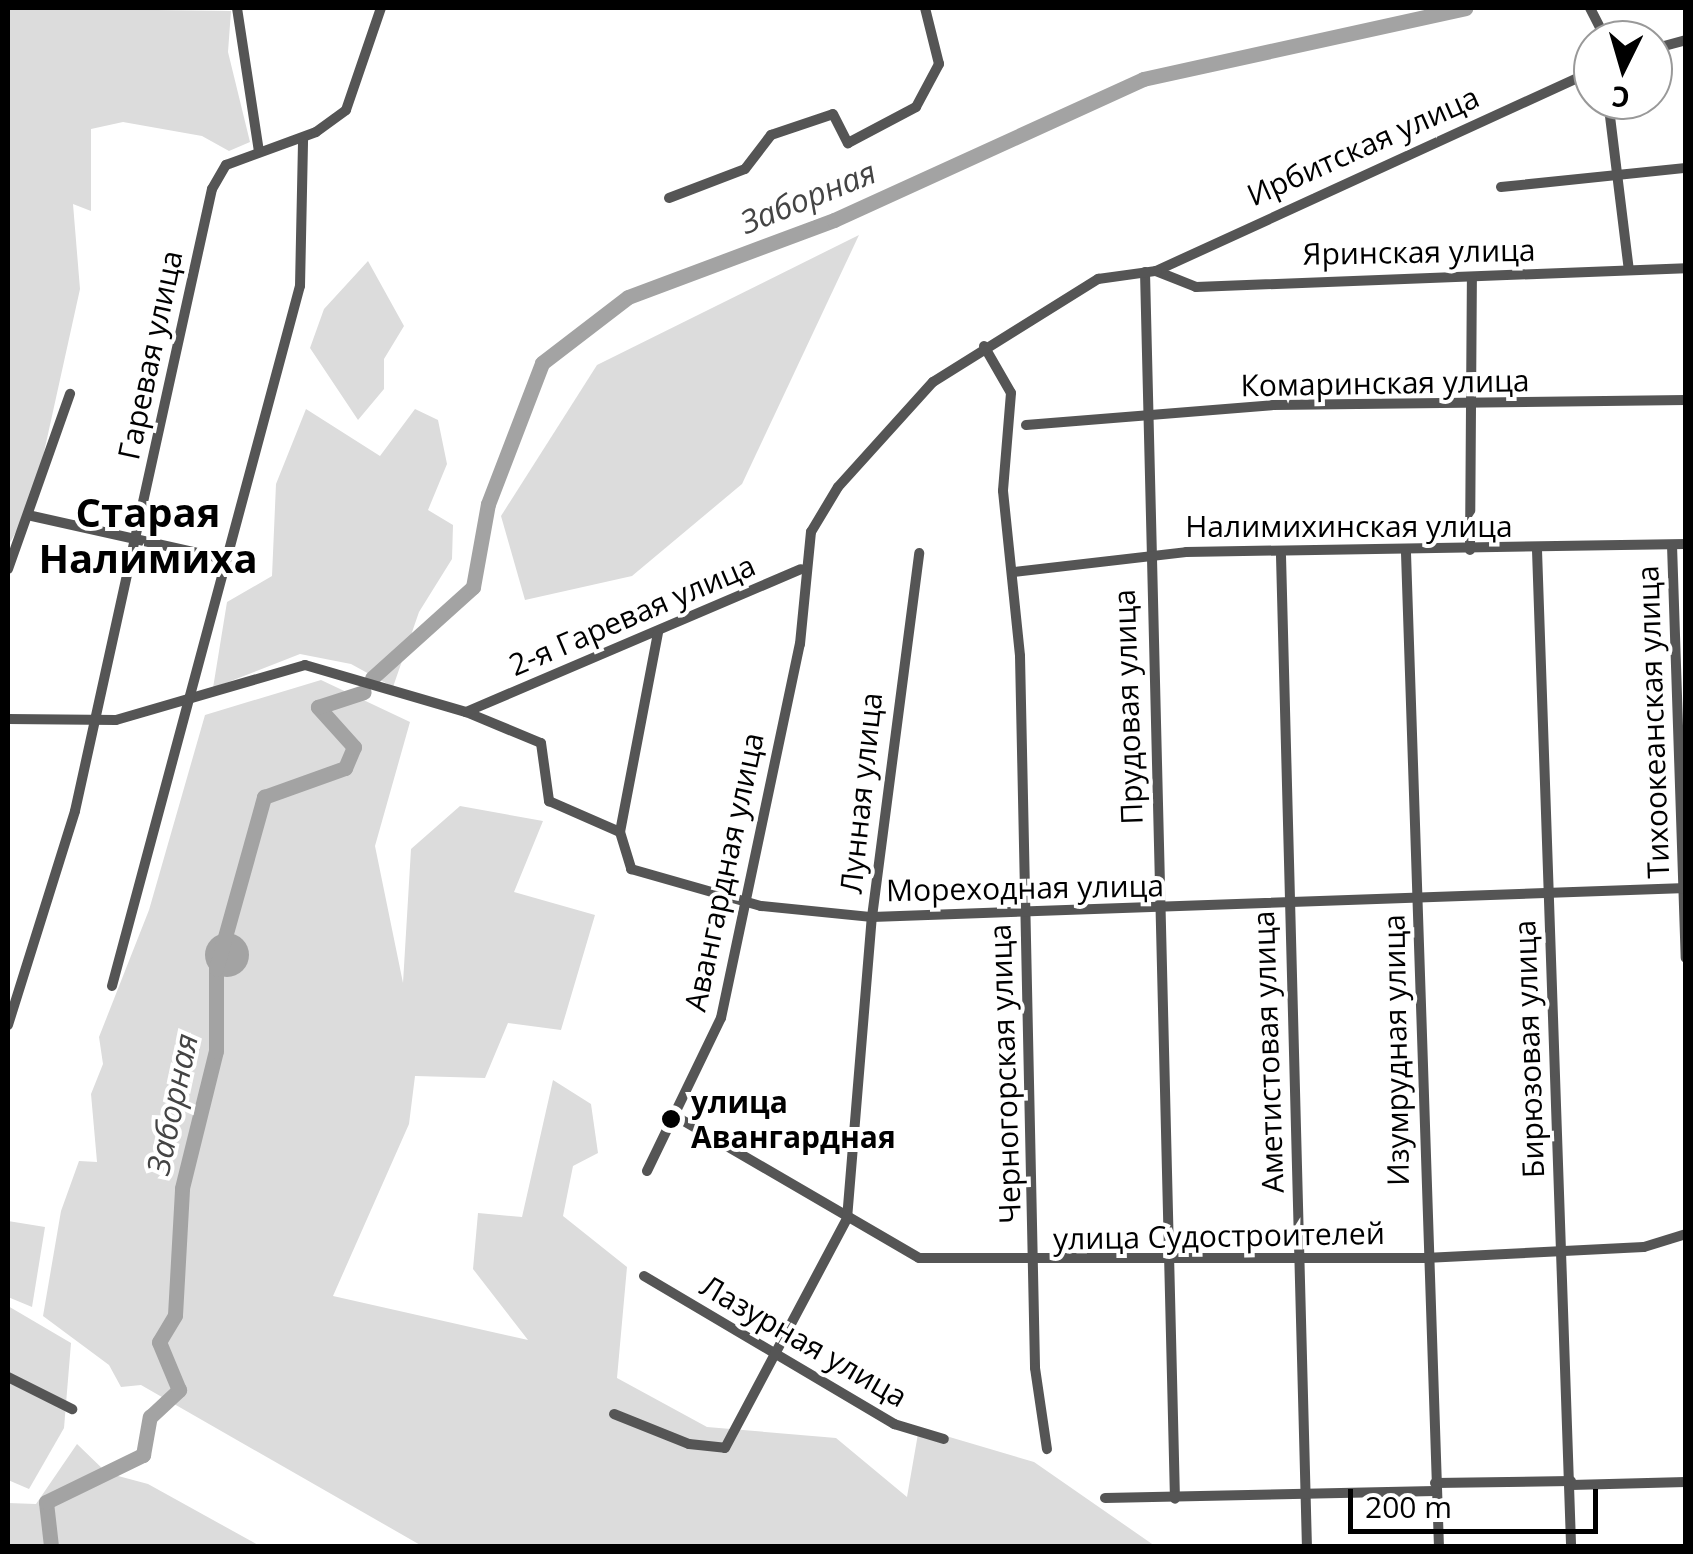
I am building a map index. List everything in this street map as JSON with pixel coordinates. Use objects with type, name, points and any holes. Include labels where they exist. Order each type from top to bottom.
[{"type":"street","points":[[237,8],[259,152]]},
{"type":"street","name":"Гаревая улица","points":[[8,1025],[95,718],[212,189],[226,165],[303,138],[352,101],[380,8]]},
{"type":"street","points":[[669,198],[745,168],[771,135],[833,114],[848,143],[916,108],[938,64],[925,8]]},
{"type":"street","name":"Ирбитская улица","points":[[1151,271],[1573,80]]},
{"type":"street","points":[[1610,120],[1628,270]]},
{"type":"street","points":[[112,986],[194,704],[224,559],[300,286],[303,138]]},
{"type":"street","points":[[1501,187],[1686,168]]},
{"type":"street","name":"Яринская улица","points":[[1151,271],[1196,288],[1686,268]]},
{"type":"street","name":"2-я Гаревая улица","points":[[466,712],[800,569],[838,487],[933,382],[984,346],[1098,280],[1151,271]]},
{"type":"street","name":"Прудовая улица","points":[[1151,271],[1144,419],[1175,1499]]},
{"type":"street","points":[[1470,550],[1472,277]]},
{"type":"street","name":"Черногорская улица","points":[[984,346],[1011,393],[1003,491],[1014,572],[1028,915],[1036,1396],[1047,1448]]},
{"type":"street","points":[[8,569],[32,516],[70,394]]},
{"type":"street","name":"Комаринская улица","points":[[1026,425],[1144,419],[1273,405],[1472,406],[1686,400]]},
{"type":"street","points":[[32,516],[136,536],[224,559]]},
{"type":"street","name":"Налимихинская улица","points":[[1014,572],[1148,555],[1281,556],[1686,544]]},
{"type":"street","name":"Тихоокеанская улица","points":[[1672,545],[1686,958]]},
{"type":"street","name":"Бирюзовая улица","points":[[1538,550],[1571,1546]]},
{"type":"street","name":"Лунная улица","points":[[847,1219],[872,917],[919,553]]},
{"type":"street","name":"Изумрудная улица","points":[[1406,553],[1419,902],[1425,1258],[1439,1546]]},
{"type":"street","name":"Аметистовая улица","points":[[1281,556],[1307,1546]]},
{"type":"street","name":"Авангардная улица","points":[[646,1171],[670,1113],[721,1018],[800,644],[800,569]]},
{"type":"street","points":[[8,720],[95,718],[194,704],[314,665],[401,700],[466,712],[541,743],[549,801],[620,832],[658,632]]},
{"type":"street","name":"Мореходная улица","points":[[620,832],[632,869],[746,899],[872,917],[1288,907],[1685,888]]},
{"type":"street","name":"улица Судостроителей","points":[[670,1113],[919,1258],[1036,1264],[1301,1254],[1425,1258],[1562,1246],[1644,1247],[1686,1234]]},
{"type":"street","points":[[614,1414],[689,1444],[725,1448],[774,1347],[847,1219]]},
{"type":"street","name":"Лазурная улица","points":[[644,1276],[774,1347],[894,1424],[944,1438]]},
{"type":"street","points":[[8,1377],[72,1409]]},
{"type":"street","points":[[1105,1498],[1686,1482]]},
{"type":"shaded area","points":[[8,8],[231,11],[228,52],[250,142],[229,151],[202,136],[123,122],[91,129],[91,211],[73,204],[80,289],[33,502],[8,546]]},
{"type":"shaded area","points":[[859,235],[742,484],[632,576],[525,600],[501,516],[597,365]]},
{"type":"shaded area","points":[[368,261],[404,326],[384,359],[384,389],[358,420],[310,348],[324,309]]},
{"type":"shaded area","points":[[306,409],[380,456],[415,409],[438,420],[447,464],[428,510],[453,525],[452,559],[419,612],[393,687],[351,664],[300,654],[213,688],[227,602],[272,576],[276,484]]},
{"type":"shaded area","points":[[321,680],[410,722],[375,846],[403,983],[411,849],[460,806],[543,821],[514,892],[595,915],[561,1030],[508,1023],[485,1078],[415,1076],[409,1124],[333,1296],[528,1340],[473,1269],[478,1213],[522,1217],[553,1080],[591,1104],[598,1153],[573,1166],[563,1216],[627,1267],[617,1378],[707,1427],[836,1438],[907,1497],[919,1428],[1034,1462],[1155,1546],[422,1546],[141,1385],[121,1387],[109,1365],[43,1316],[61,1211],[79,1161],[97,1162],[91,1094],[103,1064],[99,1037],[149,910],[205,715]]},
{"type":"shaded area","points":[[227,933],[243,939],[249,955],[243,971],[227,977],[211,971],[205,955],[211,939]]},
{"type":"shaded area","points":[[8,1221],[45,1227],[32,1307],[8,1297]]},
{"type":"shaded area","points":[[8,1306],[71,1343],[64,1428],[29,1489],[8,1480]]},
{"type":"shaded area","points":[[77,1444],[107,1473],[148,1484],[260,1546],[8,1546],[8,1503],[36,1504]]},
{"type":"waterway","name":"Заборная","points":[[372,678],[473,587],[488,504],[542,363],[628,297],[834,220],[1143,79],[1465,8]]},
{"type":"waterway","name":"Заборная","points":[[51,1546],[46,1502],[143,1455],[150,1417],[179,1390],[159,1342],[175,1315],[182,1188],[216,1051],[216,969],[264,797],[345,768],[354,747],[318,707],[364,692]]},
{"type":"place","name":"улица Авангардная","points":[[671,1119]]},
{"type":"district","name":"Старая Налимиха","points":[[148,535]]}]
